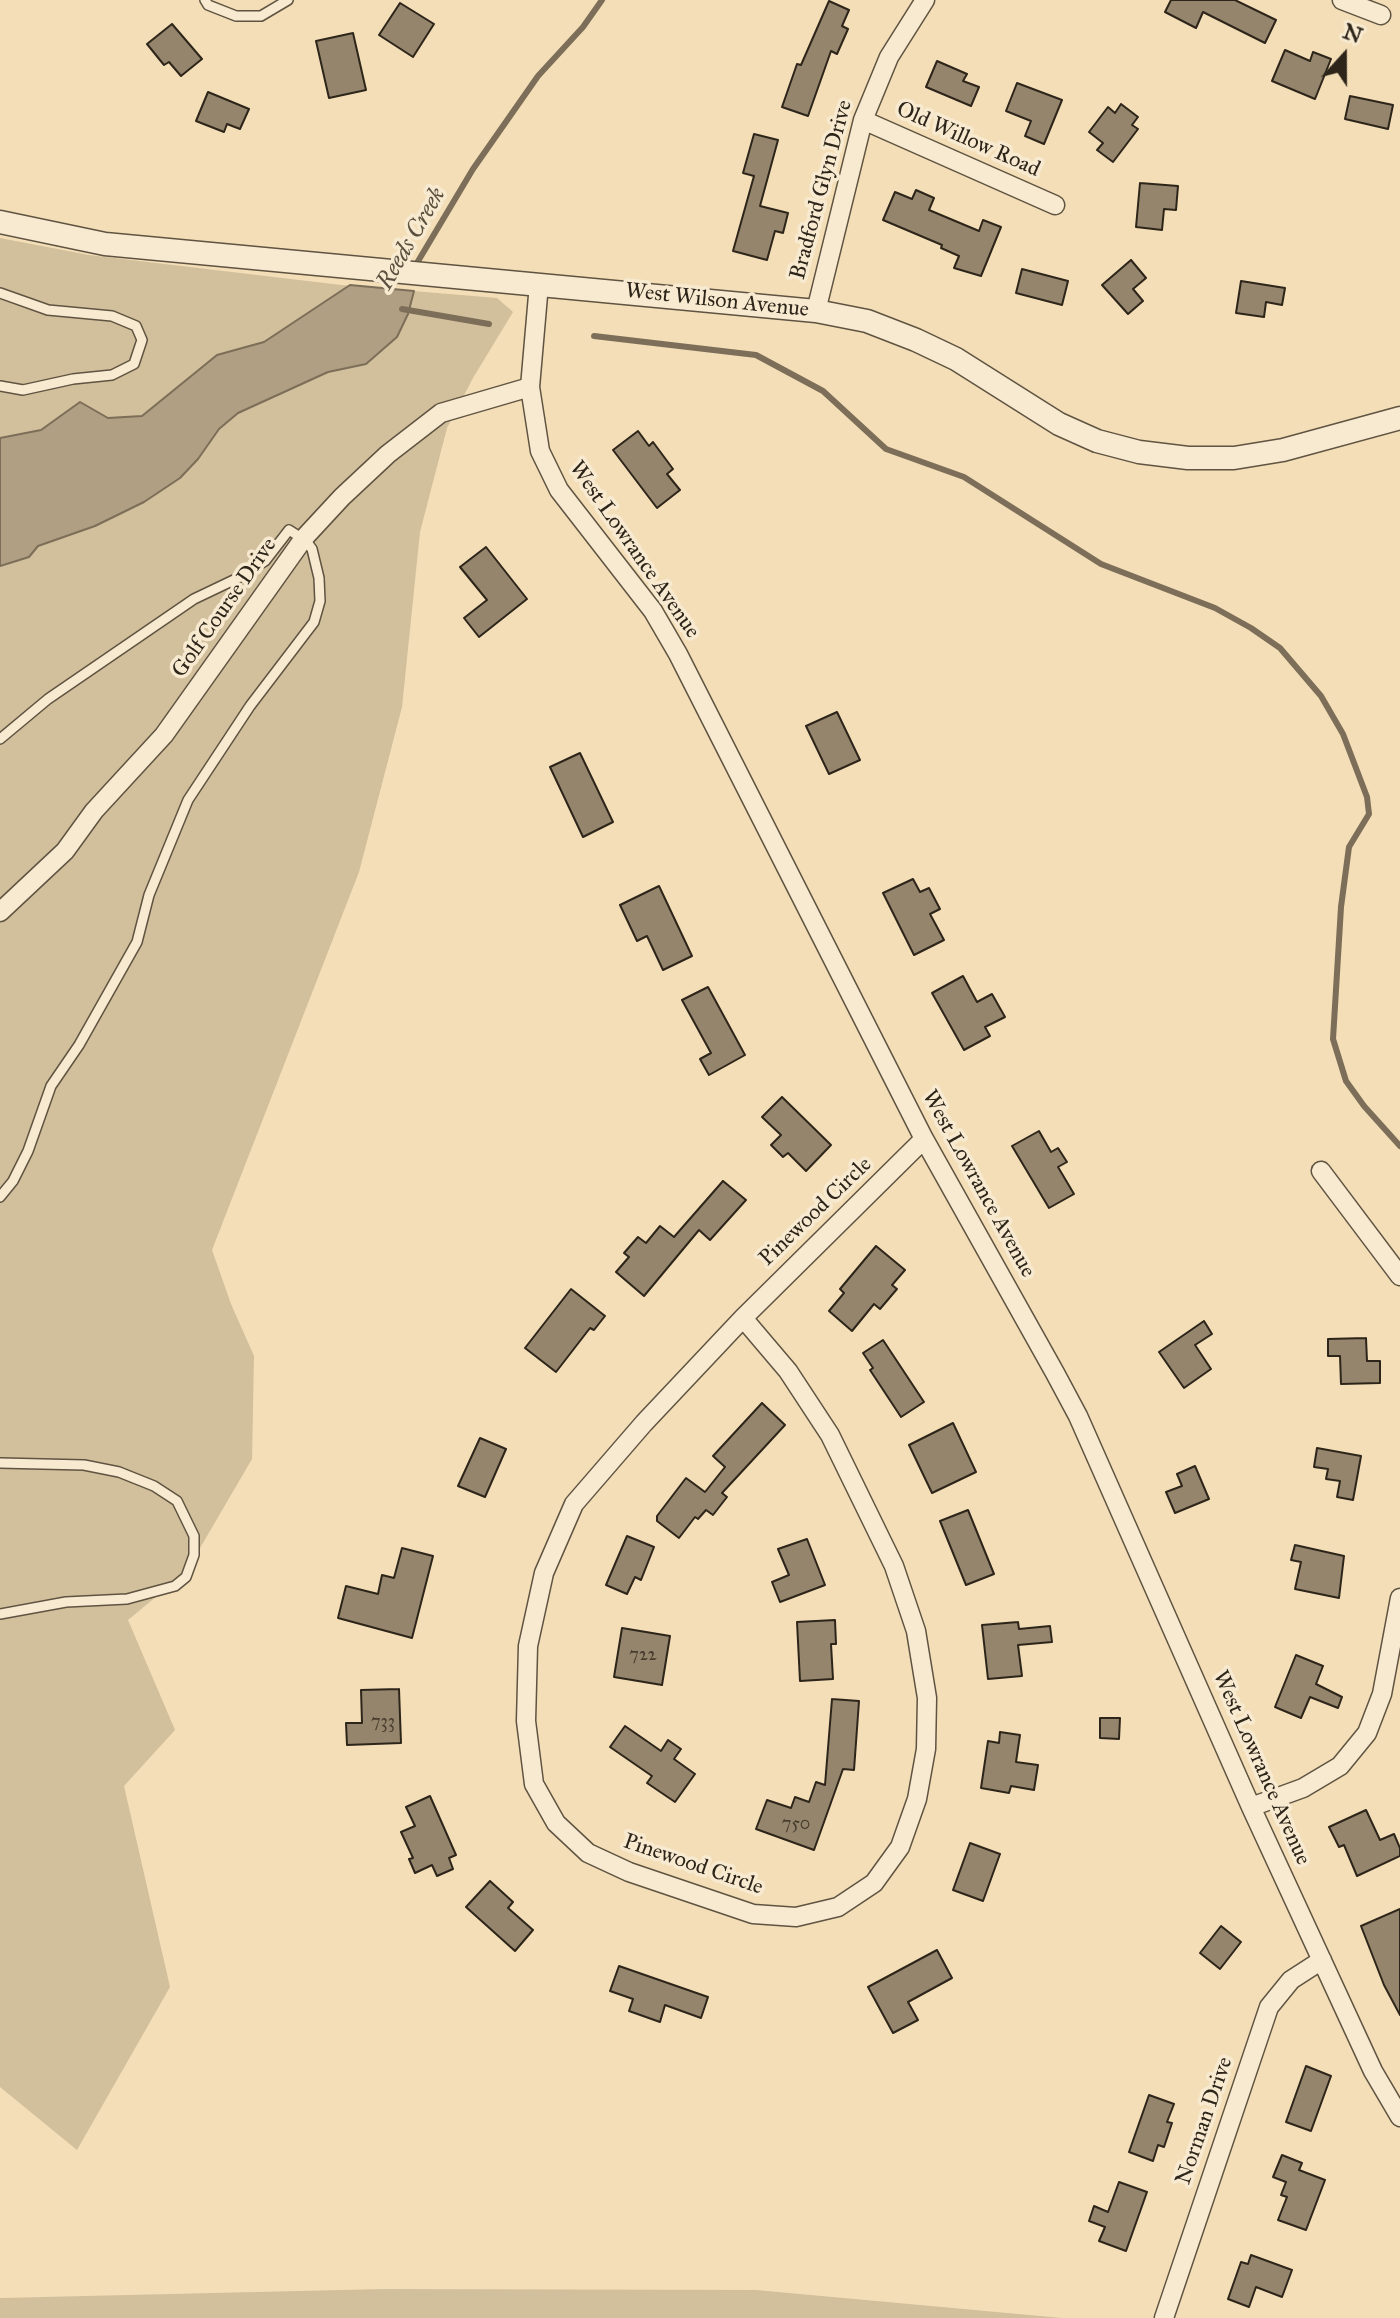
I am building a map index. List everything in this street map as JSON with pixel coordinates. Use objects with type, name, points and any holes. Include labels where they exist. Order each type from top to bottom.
[{"type":"street","name":"Bradford Glyn Drive","points":[[816,311],[863,120],[889,57],[925,0]]},
{"type":"street","points":[[1342,0],[1381,15]]},
{"type":"street","name":"Old Willow Road","points":[[863,120],[1055,205]]},
{"type":"street","name":"West Wilson Avenue","points":[[0,222],[105,244],[816,311],[867,321],[956,359],[1059,424],[1097,441],[1139,452],[1188,458],[1234,458],[1283,450],[1400,418]]},
{"type":"street","name":"West Lowrance Avenue","points":[[539,284],[530,387],[540,451],[559,490],[653,611],[678,654],[924,1139],[1078,1416],[1251,1807],[1373,2071],[1400,2117]]},
{"type":"street","name":"Golf Course Drive","points":[[0,912],[65,851],[94,811],[164,735],[303,539],[388,454],[441,413],[530,387]]},
{"type":"street","name":"Pinewood Circle","points":[[743,1318],[788,1371],[830,1435],[894,1566],[916,1631],[927,1698],[926,1749],[917,1799],[900,1847],[874,1883],[838,1907],[796,1917],[753,1914],[629,1872],[588,1853],[556,1823],[534,1784],[526,1721],[528,1646],[544,1573],[574,1504],[644,1423],[743,1318],[924,1139]]},
{"type":"street","points":[[1321,1171],[1400,1276]]},
{"type":"street","points":[[1251,1807],[1303,1788],[1340,1766],[1367,1733],[1382,1694],[1400,1598]]},
{"type":"street","name":"Norman Drive","points":[[1164,2318],[1269,2007],[1291,1980],[1322,1960]]},
{"type":"lane","points":[[205,0],[208,5],[236,16],[261,16],[288,0]]},
{"type":"lane","points":[[0,293],[48,310],[112,316],[136,326],[142,340],[134,364],[112,375],[73,379],[23,390],[0,386]]},
{"type":"lane","points":[[0,739],[48,699],[183,606],[265,561],[289,530],[312,549],[319,578],[320,601],[314,622],[250,706],[188,800],[149,895],[137,942],[79,1045],[51,1086],[28,1151],[13,1181],[0,1197]]},
{"type":"lane","points":[[0,1463],[84,1465],[119,1472],[143,1481],[177,1501],[194,1536],[194,1555],[186,1577],[175,1586],[127,1599],[66,1602],[0,1614]]},
{"type":"shaded area","points":[[0,238],[89,255],[341,285],[497,298],[513,312],[447,428],[420,532],[402,707],[359,872],[212,1250],[254,1356],[252,1459],[186,1572],[128,1620],[175,1730],[124,1786],[170,1987],[77,2150],[0,2087]]},
{"type":"shaded area","points":[[350,285],[414,291],[397,337],[366,364],[328,372],[238,413],[219,429],[180,478],[144,502],[95,526],[38,546],[29,557],[0,566],[0,438],[41,430],[80,402],[108,418],[142,416],[217,355],[264,342]]},
{"type":"shaded area","points":[[385,2289],[756,2290],[1062,2318],[0,2318],[0,2298]]},
{"type":"building","points":[[1171,0],[1235,0],[1276,20],[1265,43],[1203,12],[1196,28],[1165,12]]},
{"type":"building","points":[[829,1],[849,10],[842,26],[848,29],[837,54],[831,51],[808,116],[782,107],[797,64],[801,65]]},
{"type":"building","points":[[400,3],[434,24],[413,57],[379,35]]},
{"type":"building","points":[[172,24],[202,59],[181,76],[169,62],[164,65],[147,44]]},
{"type":"building","points":[[353,33],[366,90],[329,98],[316,41]]},
{"type":"building","points":[[1285,50],[1310,61],[1313,52],[1331,59],[1315,99],[1272,81]]},
{"type":"building","points":[[937,61],[967,74],[963,81],[979,87],[971,106],[926,87]]},
{"type":"building","points":[[1017,83],[1062,100],[1044,144],[1025,136],[1031,121],[1006,111]]},
{"type":"building","points":[[208,92],[249,109],[240,129],[227,124],[224,132],[196,121]]},
{"type":"building","points":[[1350,96],[1393,105],[1388,129],[1345,119]]},
{"type":"building","points":[[1121,104],[1138,117],[1132,125],[1138,129],[1113,162],[1097,150],[1103,143],[1089,132],[1108,107],[1115,113]]},
{"type":"building","points":[[754,134],[778,140],[760,206],[788,213],[783,233],[775,231],[767,260],[733,251],[754,176],[743,173]]},
{"type":"building","points":[[1140,183],[1178,186],[1176,210],[1164,209],[1162,230],[1136,227]]},
{"type":"building","points":[[916,190],[934,198],[929,210],[979,231],[983,220],[1001,227],[981,276],[954,268],[959,256],[941,248],[942,245],[883,220],[895,192],[912,199]]},
{"type":"building","points":[[1131,260],[1146,278],[1133,289],[1143,301],[1128,314],[1102,285]]},
{"type":"building","points":[[1022,269],[1068,281],[1062,305],[1016,293]]},
{"type":"building","points":[[1241,281],[1285,288],[1282,305],[1266,302],[1264,317],[1236,313]]},
{"type":"building","points":[[638,431],[649,446],[653,442],[673,469],[667,474],[680,490],[657,508],[613,450]]},
{"type":"building","points":[[486,547],[527,599],[479,637],[464,618],[487,600],[460,567]]},
{"type":"building","points":[[837,712],[860,760],[829,774],[806,726]]},
{"type":"building","points":[[580,753],[613,822],[583,837],[550,767]]},
{"type":"building","points":[[913,879],[920,892],[929,888],[940,909],[930,914],[944,940],[914,955],[883,893]]},
{"type":"building","points":[[659,886],[692,956],[663,970],[647,936],[637,941],[620,905]]},
{"type":"building","points":[[963,976],[977,1002],[992,994],[1005,1017],[985,1027],[990,1036],[964,1050],[932,993]]},
{"type":"building","points":[[708,987],[745,1055],[709,1075],[700,1059],[711,1053],[682,1000]]},
{"type":"building","points":[[782,1097],[831,1145],[806,1171],[788,1153],[783,1157],[771,1145],[781,1135],[762,1117]]},
{"type":"building","points":[[1039,1131],[1051,1152],[1058,1148],[1067,1162],[1058,1167],[1074,1194],[1049,1208],[1012,1146]]},
{"type":"building","points":[[723,1181],[746,1200],[710,1240],[699,1230],[644,1296],[616,1272],[629,1257],[624,1253],[638,1237],[646,1243],[660,1226],[674,1237]]},
{"type":"building","points":[[876,1246],[905,1270],[892,1285],[897,1289],[880,1309],[874,1304],[852,1331],[829,1311],[844,1293],[840,1289]]},
{"type":"building","points":[[571,1289],[605,1316],[594,1330],[590,1328],[556,1372],[525,1348]]},
{"type":"building","points":[[1204,1321],[1212,1334],[1195,1345],[1211,1369],[1184,1388],[1159,1352]]},
{"type":"building","points":[[1366,1338],[1367,1361],[1380,1361],[1380,1383],[1341,1384],[1340,1356],[1328,1356],[1328,1339]]},
{"type":"building","points":[[883,1340],[924,1402],[901,1417],[870,1370],[873,1368],[863,1353]]},
{"type":"building","points":[[762,1403],[785,1425],[722,1493],[727,1497],[713,1515],[706,1510],[698,1519],[695,1517],[679,1538],[657,1521],[657,1516],[686,1478],[705,1492],[725,1467],[713,1456]]},
{"type":"building","points":[[953,1423],[976,1472],[932,1493],[909,1445]]},
{"type":"building","points":[[480,1438],[506,1449],[485,1497],[458,1486]]},
{"type":"building","points":[[1317,1448],[1361,1456],[1353,1500],[1337,1497],[1340,1481],[1326,1479],[1328,1469],[1314,1467]]},
{"type":"building","points":[[1195,1466],[1209,1499],[1175,1513],[1166,1492],[1182,1486],[1177,1474]]},
{"type":"building","points":[[968,1510],[994,1574],[966,1585],[940,1521]]},
{"type":"building","points":[[627,1536],[654,1547],[641,1580],[635,1577],[627,1594],[606,1585]]},
{"type":"building","points":[[807,1539],[825,1585],[780,1602],[772,1582],[789,1575],[778,1549]]},
{"type":"building","points":[[1295,1545],[1344,1556],[1339,1598],[1295,1589],[1301,1562],[1291,1560]]},
{"type":"building","points":[[402,1548],[433,1556],[412,1638],[338,1618],[346,1586],[378,1594],[382,1575],[394,1578]]},
{"type":"building","points":[[835,1620],[836,1644],[831,1644],[833,1679],[800,1681],[797,1622]]},
{"type":"building","points":[[1018,1622],[1019,1629],[1050,1626],[1052,1642],[1018,1645],[1022,1676],[988,1679],[982,1625]]},
{"type":"building","points":[[622,1628],[670,1636],[662,1685],[614,1677]]},
{"type":"building","points":[[1296,1655],[1323,1666],[1316,1684],[1342,1697],[1338,1708],[1310,1697],[1301,1718],[1275,1707]]},
{"type":"building","points":[[399,1689],[401,1743],[347,1745],[346,1723],[362,1723],[361,1690]]},
{"type":"building","points":[[832,1699],[859,1701],[854,1770],[843,1769],[814,1850],[756,1829],[767,1800],[791,1808],[795,1797],[809,1802],[816,1782],[825,1785]]},
{"type":"building","points":[[1100,1718],[1120,1718],[1119,1739],[1100,1738]]},
{"type":"building","points":[[625,1726],[661,1751],[668,1740],[681,1749],[674,1759],[695,1774],[675,1802],[647,1783],[652,1776],[610,1747]]},
{"type":"building","points":[[1000,1732],[1020,1735],[1016,1762],[1038,1765],[1034,1790],[1011,1786],[1009,1793],[981,1788],[988,1741],[999,1743]]},
{"type":"building","points":[[430,1796],[456,1855],[449,1858],[453,1869],[437,1876],[432,1865],[415,1873],[409,1859],[413,1858],[401,1832],[415,1826],[406,1807]]},
{"type":"building","points":[[1366,1810],[1380,1840],[1394,1834],[1400,1856],[1357,1876],[1344,1845],[1339,1847],[1329,1827]]},
{"type":"building","points":[[970,1843],[1000,1854],[983,1901],[953,1890]]},
{"type":"building","points":[[490,1881],[513,1902],[508,1908],[533,1930],[515,1951],[466,1907]]},
{"type":"building","points":[[1400,1909],[1400,2015],[1384,1985],[1361,1926]]},
{"type":"building","points":[[1221,1926],[1241,1942],[1220,1969],[1200,1953]]},
{"type":"building","points":[[937,1950],[952,1978],[908,2002],[918,2020],[893,2033],[868,1987]]},
{"type":"building","points":[[619,1966],[708,1997],[701,2018],[665,2005],[660,2022],[629,2011],[633,1999],[610,1991]]},
{"type":"building","points":[[1306,2066],[1331,2076],[1311,2131],[1286,2122]]},
{"type":"building","points":[[1149,2095],[1174,2104],[1167,2122],[1172,2123],[1164,2147],[1158,2145],[1153,2161],[1129,2152]]},
{"type":"building","points":[[1282,2155],[1302,2163],[1299,2170],[1325,2180],[1306,2230],[1278,2220],[1287,2197],[1281,2195],[1286,2182],[1273,2177]]},
{"type":"building","points":[[1119,2182],[1147,2192],[1126,2251],[1099,2241],[1105,2227],[1089,2221],[1094,2206],[1108,2212]]},
{"type":"building","points":[[1251,2255],[1292,2270],[1282,2297],[1256,2287],[1249,2307],[1228,2299],[1241,2262],[1248,2264]]},
{"type":"waterway","name":"Reeds Creek","points":[[414,268],[473,169],[538,76],[583,27],[602,0]]},
{"type":"waterway","points":[[402,309],[489,324]]},
{"type":"waterway","points":[[594,336],[756,355],[823,391],[886,449],[964,477],[1101,564],[1215,608],[1280,648],[1321,696],[1343,734],[1367,797],[1369,814],[1349,847],[1341,907],[1333,1039],[1346,1081],[1400,1146]]}]
